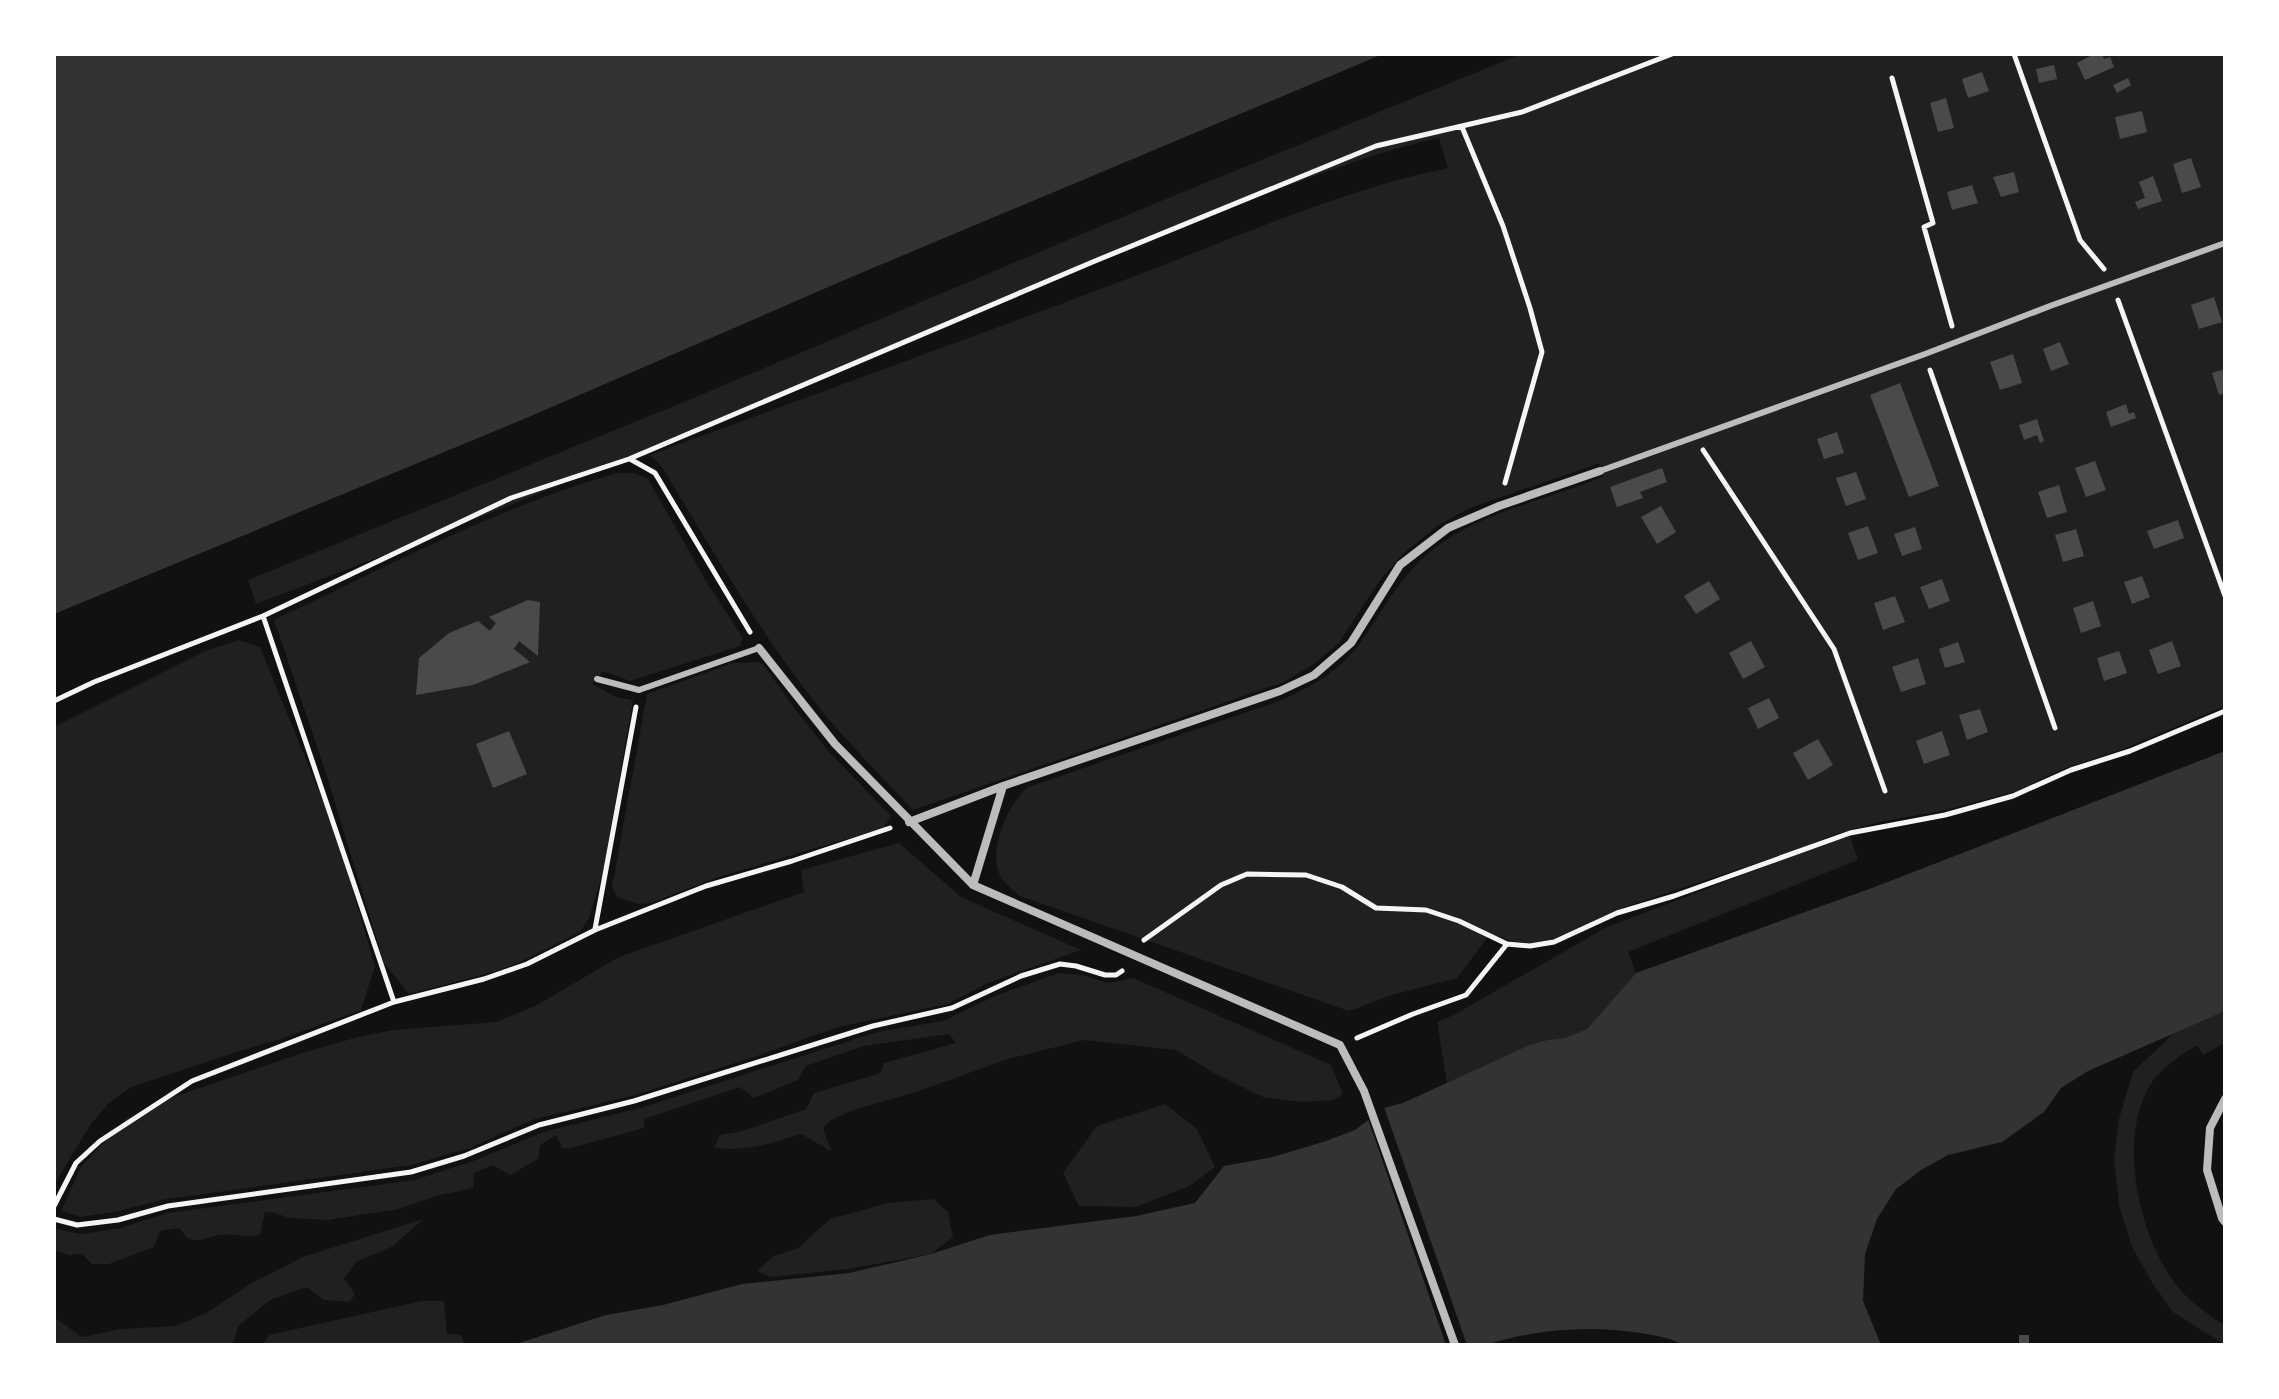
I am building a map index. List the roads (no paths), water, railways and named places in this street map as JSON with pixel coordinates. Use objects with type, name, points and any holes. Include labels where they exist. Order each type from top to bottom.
[{"type":"street","points":[[909,822],[1003,786],[1280,691],[1314,675],[1351,643],[1400,565],[1448,528],[1499,506],[1600,471]]},
{"type":"street","points":[[759,648],[835,744],[973,885],[1340,1045],[1364,1091],[1455,1345]]},
{"type":"street","points":[[973,885],[1003,786]]},
{"type":"street","points":[[2225,1099],[2210,1128],[2207,1170],[2225,1222]]},
{"type":"lane","points":[[1600,471],[2225,243]]},
{"type":"lane","points":[[597,679],[639,690],[759,648]]}]
